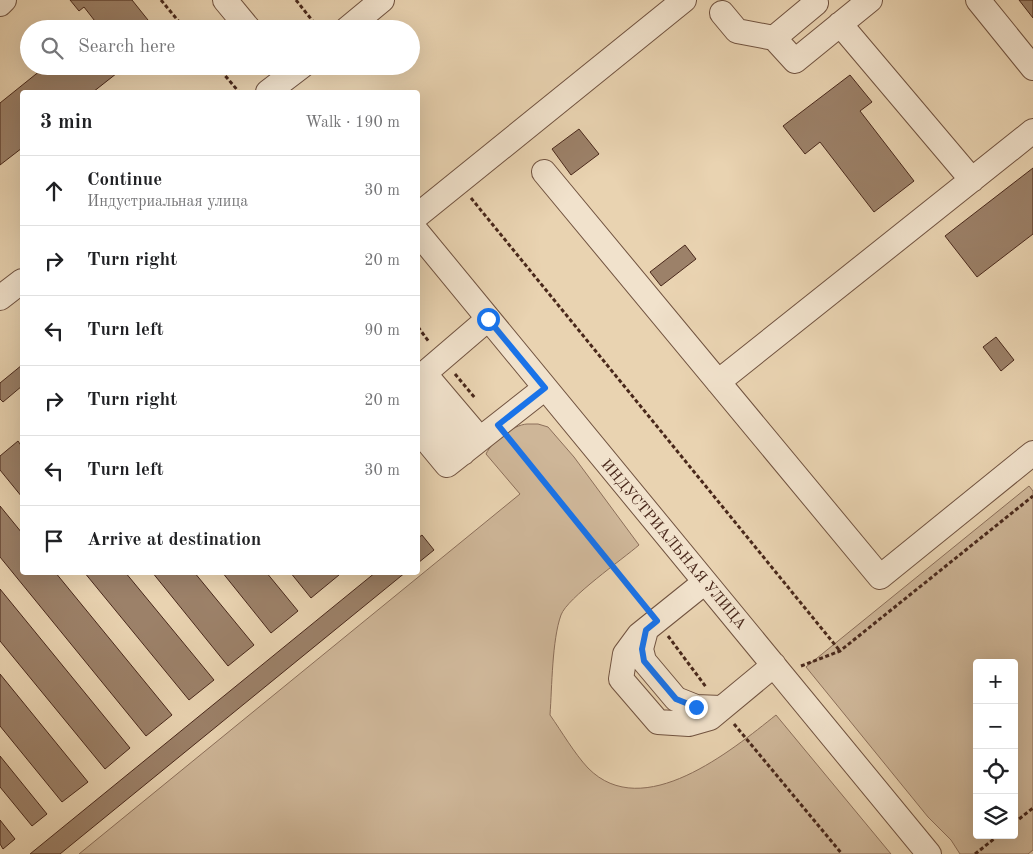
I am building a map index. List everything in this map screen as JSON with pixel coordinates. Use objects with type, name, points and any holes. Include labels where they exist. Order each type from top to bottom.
[{"type":"street","points":[[0,4],[4,0]]},
{"type":"street","points":[[226,0],[242,20]]},
{"type":"street","points":[[358,20],[382,0]]},
{"type":"street","points":[[420,213],[684,0]]},
{"type":"street","points":[[774,38],[816,3],[814,0]]},
{"type":"street","points":[[722,13],[737,31],[774,38],[795,62],[870,0]]},
{"type":"street","points":[[978,0],[1033,68]]},
{"type":"street","points":[[840,24],[972,180]]},
{"type":"street","points":[[271,90],[293,75]]},
{"type":"street","points":[[718,382],[1033,131]]},
{"type":"street","points":[[544,172],[880,577],[1033,453]]},
{"type":"street","name":"ИНДУСТРИАЛЬНАЯ УЛИЦА","points":[[420,236],[930,854]]},
{"type":"street","points":[[0,298],[20,283]]},
{"type":"street","points":[[480,439],[421,376],[488,319]]},
{"type":"street","points":[[420,432],[446,465],[545,388]]},
{"type":"street","points":[[420,397],[480,439]]},
{"type":"street","points":[[705,582],[638,636],[625,654],[621,679],[658,722],[689,724],[710,718],[721,708],[777,670]]},
{"type":"path","points":[[161,0],[178,20]]},
{"type":"path","points":[[296,0],[312,20]]},
{"type":"path","points":[[225,75],[237,90]]},
{"type":"path","points":[[458,182],[840,651]]},
{"type":"path","points":[[420,330],[442,358],[480,439],[651,625],[842,854]]},
{"type":"path","points":[[777,670],[840,651],[1033,496]]},
{"type":"path","points":[[1018,820],[1033,808]]},
{"type":"path","points":[[976,854],[994,839]]},
{"type":"shaded area","points":[[538,424],[548,427],[574,457],[639,545],[573,599],[565,608],[558,625],[554,650],[550,715],[588,768],[610,783],[634,788],[660,785],[686,776],[712,762],[776,715],[891,854],[79,854],[520,494],[486,454],[504,434],[516,427]]},
{"type":"shaded area","points":[[1029,486],[1033,491],[1033,850],[1028,854],[960,854],[951,840],[928,817],[806,667]]},
{"type":"building","points":[[70,0],[132,0],[148,20],[94,20],[84,7],[79,11]]},
{"type":"building","points":[[1019,0],[1033,0],[1033,18]]},
{"type":"building","points":[[35,75],[115,75],[96,90],[20,90],[20,150],[0,165],[0,103]]},
{"type":"building","points":[[850,75],[872,102],[860,111],[914,181],[874,212],[820,142],[805,154],[783,126]]},
{"type":"building","points":[[579,129],[599,154],[571,175],[552,149]]},
{"type":"building","points":[[1033,168],[1033,234],[977,277],[945,236]]},
{"type":"building","points":[[685,245],[696,259],[661,286],[650,272]]},
{"type":"building","points":[[996,337],[1014,360],[1001,371],[983,347]]},
{"type":"building","points":[[20,367],[20,388],[3,402],[0,399],[0,383]]},
{"type":"building","points":[[18,441],[20,444],[20,495],[0,470],[0,456]]},
{"type":"building","points":[[0,506],[20,531],[20,575],[57,575],[172,715],[146,736],[0,557]]},
{"type":"building","points":[[422,535],[434,550],[420,561],[420,536]]},
{"type":"building","points":[[86,575],[127,575],[214,680],[189,700]]},
{"type":"building","points":[[154,575],[196,575],[254,645],[228,666]]},
{"type":"building","points":[[224,575],[268,575],[298,611],[271,633]]},
{"type":"building","points":[[292,575],[339,575],[311,598]]},
{"type":"building","points":[[372,575],[402,575],[60,854],[30,854]]},
{"type":"building","points":[[0,589],[130,748],[105,769],[0,641]]},
{"type":"building","points":[[0,674],[88,782],[62,802],[0,726]]},
{"type":"building","points":[[0,756],[47,814],[32,826],[0,787]]},
{"type":"building","points":[[0,820],[15,839],[3,849],[0,844]]},
{"type":"route","points":[[488,319],[545,388],[498,425],[657,621],[646,630],[642,649],[644,661],[676,699],[696,707]]}]
